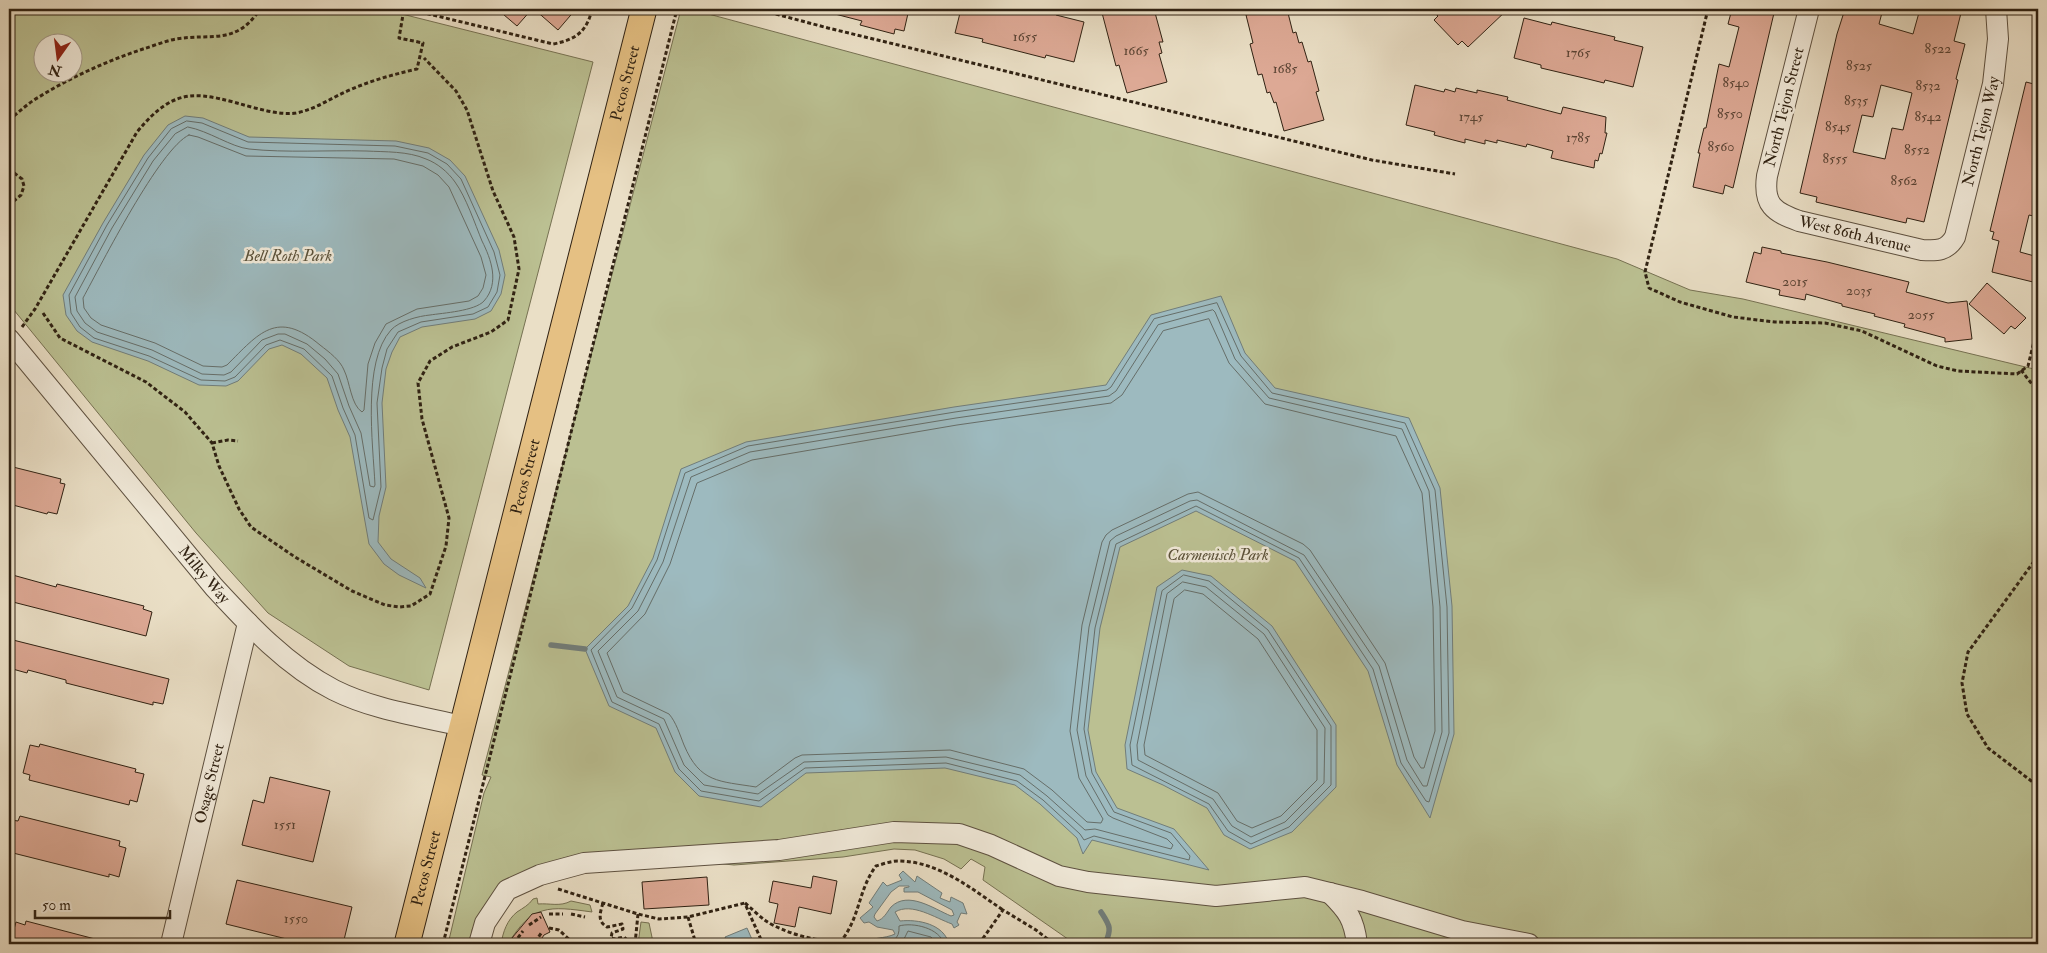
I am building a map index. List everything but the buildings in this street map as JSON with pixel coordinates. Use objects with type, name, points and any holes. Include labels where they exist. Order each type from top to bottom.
[{"type":"main road","name":"Pecos Street","points":[[407,944],[644,9]]},
{"type":"street","name":"North Tejon Street","points":[[1771,205],[1765,191],[1767,176],[1809,9]]},
{"type":"street","name":"North Tejon Way","points":[[1945,250],[1955,237],[1994,84],[1998,38],[1996,9]]},
{"type":"street","name":"West 86th Avenue","points":[[1771,205],[1781,215],[1799,221],[1922,250],[1945,250]]},
{"type":"street","name":"Milky Way","points":[[10,340],[208,580],[248,623],[303,671],[336,691],[394,710],[462,726]]},
{"type":"street","name":"Osage Street","points":[[171,944],[248,623]]},
{"type":"street","points":[[479,944],[485,923],[507,890],[540,875],[584,862],[779,850],[894,832],[959,834],[991,845],[1058,876],[1088,882],[1216,896],[1305,886],[1462,931],[1529,944]]},
{"type":"street","points":[[1330,893],[1345,908],[1355,926],[1357,944]]},
{"type":"path","points":[[9,120],[38,97],[88,71],[142,49],[176,39],[219,38],[237,31],[256,16],[260,9]]},
{"type":"path","points":[[10,340],[35,309],[137,132],[152,113],[170,102],[189,95],[210,95],[273,112],[293,114],[312,110],[351,89],[386,76],[417,69],[423,43],[399,38],[404,9]]},
{"type":"path","points":[[408,9],[553,44],[566,42],[579,36],[591,15],[592,9]]},
{"type":"path","points":[[443,944],[678,9]]},
{"type":"path","points":[[757,9],[1372,160],[1455,174]]},
{"type":"path","points":[[1708,9],[1645,272],[1649,288],[1680,302],[1733,317],[1775,322],[1825,323],[1862,331],[1936,366],[1958,371],[2017,374],[2028,366],[2038,324]]},
{"type":"path","points":[[43,313],[60,338],[146,382],[185,412],[212,444],[219,466],[239,509],[251,526],[295,557],[352,591],[385,605],[411,606],[430,594],[446,546],[449,518],[422,419],[418,383],[430,361],[452,347],[491,332],[508,320],[519,269],[514,237],[493,191],[466,110],[456,91],[424,58]]},
{"type":"path","points":[[9,168],[22,179],[24,186],[21,195],[9,205]]},
{"type":"path","points":[[2021,370],[2038,392]]},
{"type":"path","points":[[212,444],[228,440],[238,441]]},
{"type":"path","points":[[2038,556],[1968,652],[1962,683],[1967,714],[1988,748],[2038,786]]},
{"type":"path","points":[[745,903],[767,922],[815,940],[841,941],[850,930],[855,918],[867,878],[876,866],[898,861],[923,865],[946,873],[1036,930],[1054,944]]},
{"type":"path","points":[[540,875],[555,888],[659,919],[688,917],[745,903]]},
{"type":"path","points":[[600,919],[603,903]]},
{"type":"path","points":[[745,903],[763,944]]},
{"type":"path","points":[[979,944],[1003,910]]},
{"type":"path","points":[[549,914],[563,914]]},
{"type":"path","points":[[571,914],[585,916]]},
{"type":"path","points":[[635,944],[638,914]]},
{"type":"path","points":[[528,925],[541,917]]},
{"type":"path","points":[[688,917],[696,944]]},
{"type":"path","points":[[593,918],[600,919],[606,926],[622,924],[622,930],[612,933],[611,938],[624,937],[628,944]]},
{"type":"path","points":[[549,928],[558,930],[574,944]]},
{"type":"path","points":[[514,943],[523,931]]},
{"type":"path","points":[[535,942],[542,932]]},
{"type":"path","points":[[812,944],[815,940]]},
{"type":"green space","name":"Bell Roth Park","points":[[9,9],[382,9],[593,62],[429,690],[349,666],[268,613],[196,533],[9,304]]},
{"type":"green space","name":"Carmenisch Park","points":[[681,9],[690,9],[1617,259],[1690,290],[1743,299],[2038,370],[2038,944],[1075,944],[983,880],[985,867],[971,859],[961,869],[944,859],[915,850],[894,849],[843,857],[734,865],[603,852],[568,857],[542,865],[495,891],[482,909],[472,930],[470,944],[448,944],[484,793],[491,777],[482,775]]},
{"type":"green space","points":[[537,898],[538,904],[559,904],[571,901],[590,905],[592,912],[564,909],[543,911],[525,921],[508,944],[501,944],[508,922],[517,912]]},
{"type":"green space","points":[[641,922],[649,923],[655,944],[638,944]]},
{"type":"water","points":[[185,116],[203,118],[249,137],[396,141],[429,148],[450,160],[465,176],[499,250],[505,275],[501,294],[491,311],[475,319],[422,327],[400,337],[386,369],[382,403],[386,487],[379,516],[378,542],[391,559],[420,578],[426,588],[399,575],[384,564],[369,544],[350,437],[327,378],[301,354],[282,345],[269,349],[238,381],[226,386],[199,385],[148,361],[92,342],[77,331],[66,315],[63,295],[103,223],[144,155],[168,125]]},
{"type":"water","points":[[1221,296],[1245,353],[1275,388],[1409,418],[1440,488],[1452,606],[1454,734],[1430,818],[1397,765],[1368,671],[1295,561],[1196,511],[1120,547],[1100,628],[1088,730],[1096,772],[1117,808],[1174,829],[1209,870],[1092,840],[1083,854],[1077,838],[1040,804],[1015,785],[945,768],[806,773],[761,807],[699,796],[675,772],[656,728],[609,706],[585,649],[628,606],[653,558],[681,469],[746,442],[954,407],[1106,385],[1151,315]]},
{"type":"water","points":[[1182,570],[1211,576],[1272,626],[1336,725],[1336,787],[1292,832],[1250,849],[1224,835],[1207,808],[1127,769],[1125,745],[1157,587]]},
{"type":"water","points":[[903,871],[915,882],[917,876],[942,893],[940,898],[950,902],[951,897],[963,903],[967,914],[961,913],[957,922],[959,925],[954,928],[952,924],[916,910],[902,909],[895,912],[900,921],[922,922],[936,927],[946,937],[949,944],[863,944],[870,940],[895,934],[893,930],[877,927],[869,922],[864,923],[860,918],[873,907],[869,903],[883,882],[887,886],[902,880],[899,875]],"holes":[[[899,886],[909,886],[904,888],[904,892],[918,892],[952,910],[954,915],[951,916],[921,903],[905,900],[891,907],[877,921],[874,917],[875,914],[891,892]]]},
{"type":"water","points":[[747,928],[754,944],[728,944],[725,937]]},
{"type":"waterway","points":[[551,645],[585,649]]},
{"type":"waterway","points":[[1101,912],[1109,927],[1109,934],[1105,944]]}]
